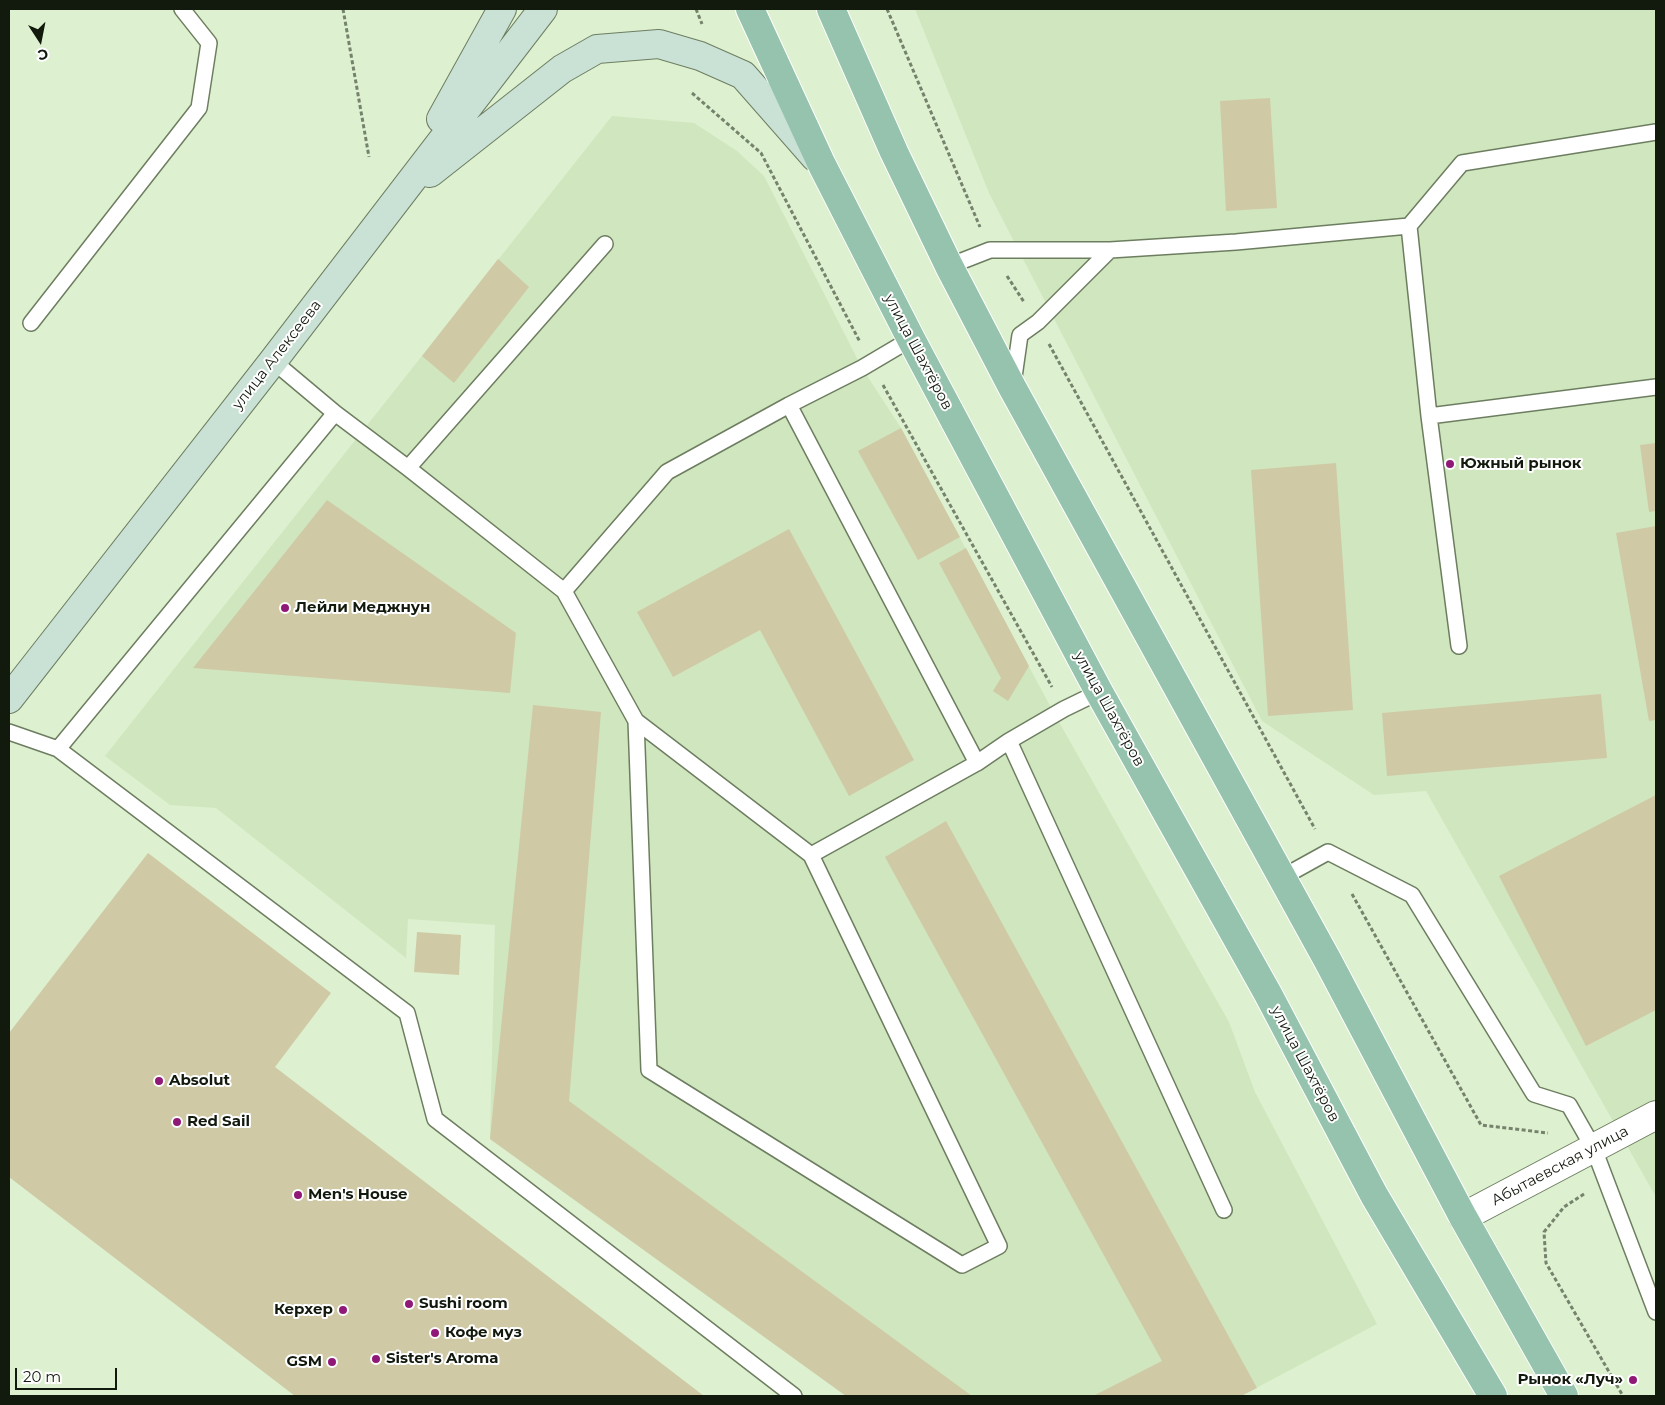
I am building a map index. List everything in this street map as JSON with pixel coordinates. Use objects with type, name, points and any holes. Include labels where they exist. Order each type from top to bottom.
[{"type":"main road","name":"улица Шахтёров","points":[[750,9],[822,165],[911,339],[1098,692],[1268,994],[1374,1195],[1493,1396]]},
{"type":"main road","points":[[830,9],[894,152],[949,266],[1012,387],[1328,961],[1463,1217],[1564,1396]]},
{"type":"street","points":[[398,199],[502,9]]},
{"type":"street","name":"улица Алексеева","points":[[9,699],[273,361],[543,9]]},
{"type":"street","points":[[398,199],[562,69],[597,49],[659,44],[700,56],[743,75],[822,165]]},
{"type":"street","name":"Абытаевская улица","points":[[1463,1217],[1656,1115]]},
{"type":"lane","points":[[31,323],[199,108],[209,43],[182,9]]},
{"type":"lane","points":[[949,266],[990,250],[1110,250],[1236,242],[1409,226],[1462,162],[1656,132]]},
{"type":"lane","points":[[1409,226],[1429,416],[1459,646]]},
{"type":"lane","points":[[408,468],[606,244]]},
{"type":"lane","points":[[1012,387],[1020,335],[1038,322],[1110,250]]},
{"type":"lane","points":[[564,591],[667,472],[911,339]]},
{"type":"lane","points":[[273,361],[335,413],[564,591],[636,721],[811,855],[999,1246],[962,1265],[649,1070],[636,721]]},
{"type":"lane","points":[[1429,416],[1656,387]]},
{"type":"lane","points":[[789,405],[977,763]]},
{"type":"lane","points":[[58,749],[335,413]]},
{"type":"lane","points":[[811,855],[977,763],[1009,741],[1064,709],[1098,692]]},
{"type":"lane","points":[[9,732],[58,749],[406,1013],[435,1120],[794,1396]]},
{"type":"lane","points":[[1009,741],[1224,1210]]},
{"type":"lane","points":[[1281,878],[1328,852],[1412,895],[1534,1094],[1569,1105],[1594,1149],[1656,1312]]},
{"type":"path","points":[[343,9],[369,157]]},
{"type":"path","points":[[887,9],[990,250],[1038,322],[1328,852]]},
{"type":"path","points":[[692,93],[761,153],[871,362],[1064,709]]},
{"type":"path","points":[[1352,894],[1481,1124],[1548,1133]]},
{"type":"path","points":[[1584,1194],[1564,1207],[1544,1232],[1546,1263],[1623,1396]]},
{"type":"shaded area","name":"Южный рынок","points":[[915,9],[1656,9],[1656,1197],[1426,791],[1374,795],[1262,721],[989,193]]},
{"type":"shaded area","points":[[612,116],[694,123],[737,151],[764,176],[862,368],[901,428],[1055,715],[1229,1022],[1255,1092],[1377,1324],[1241,1396],[846,1396],[490,1139],[495,925],[408,919],[406,958],[216,808],[170,805],[105,756]]},
{"type":"building","points":[[1270,98],[1277,208],[1226,211],[1220,101]]},
{"type":"building","points":[[498,259],[529,287],[454,383],[422,356]]},
{"type":"building","points":[[901,428],[960,537],[918,560],[858,451]]},
{"type":"building","points":[[1656,443],[1656,511],[1649,512],[1640,445]]},
{"type":"building","points":[[1336,463],[1353,710],[1268,716],[1251,470]]},
{"type":"building","points":[[327,500],[516,633],[510,693],[193,668]]},
{"type":"building","points":[[1656,526],[1656,720],[1649,721],[1616,533]]},
{"type":"building","points":[[789,529],[914,760],[849,796],[760,630],[673,677],[637,612]]},
{"type":"building","points":[[966,548],[1029,666],[1008,701],[993,691],[1001,678],[939,563]]},
{"type":"building","points":[[1601,694],[1607,758],[1387,776],[1382,713]]},
{"type":"building","points":[[533,705],[601,712],[569,1101],[972,1396],[846,1396],[490,1139]]},
{"type":"building","points":[[1656,795],[1656,1010],[1586,1046],[1499,876]]},
{"type":"building","points":[[946,821],[1257,1388],[1241,1396],[1093,1396],[1162,1361],[885,857]]},
{"type":"building","name":"Red Sail","points":[[148,853],[331,993],[275,1067],[704,1396],[295,1396],[9,1177],[9,1033]]},
{"type":"building","points":[[417,932],[461,935],[459,975],[414,972]]},
{"type":"place","name":"Южный рынок","points":[[1450,464]]},
{"type":"place","name":"Лейли Меджнун","points":[[285,608]]},
{"type":"place","name":"Absolut","points":[[159,1081]]},
{"type":"place","name":"Red Sail","points":[[177,1122]]},
{"type":"place","name":"Men's House","points":[[298,1195]]},
{"type":"place","name":"Sushi room","points":[[409,1304]]},
{"type":"place","name":"Керхер","points":[[343,1310]]},
{"type":"place","name":"Кофе муз","points":[[435,1333]]},
{"type":"place","name":"Sister's Aroma","points":[[376,1359]]},
{"type":"place","name":"GSM","points":[[332,1362]]},
{"type":"place","name":"Рынок «Луч»","points":[[1633,1380]]}]
